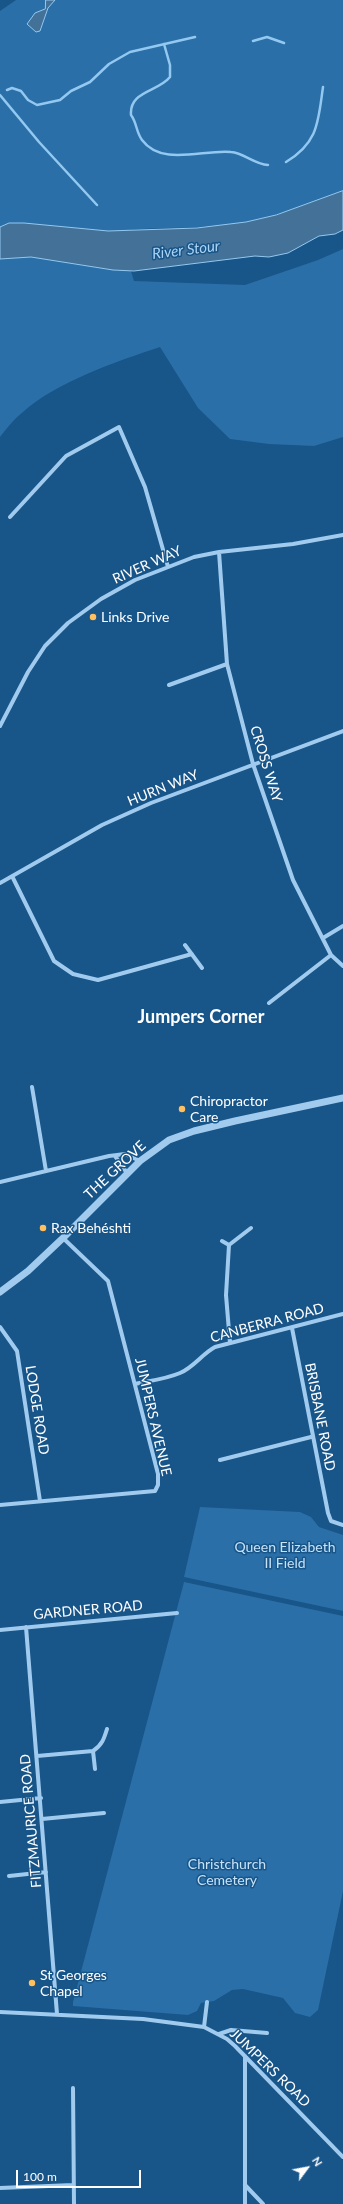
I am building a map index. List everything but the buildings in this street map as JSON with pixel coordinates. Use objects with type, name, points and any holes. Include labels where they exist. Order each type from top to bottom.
[{"type":"street","points":[[10,517],[66,456],[119,427],[145,486],[168,567]]},
{"type":"street","name":"RIVER WAY","points":[[0,726],[28,672],[45,646],[68,623],[101,599],[135,580],[194,557],[219,552],[293,544],[343,536]]},
{"type":"street","name":"CROSS WAY","points":[[219,552],[227,664],[253,764],[293,880],[331,955],[343,966]]},
{"type":"street","points":[[169,685],[227,664]]},
{"type":"street","name":"HURN WAY","points":[[0,883],[102,825],[151,803],[343,731]]},
{"type":"street","points":[[12,876],[54,961],[73,974],[98,980],[192,954]]},
{"type":"street","points":[[323,938],[343,926]]},
{"type":"street","points":[[185,944],[202,968]]},
{"type":"street","points":[[269,1002],[331,955]]},
{"type":"street","points":[[32,1087],[46,1171]]},
{"type":"street","name":"THE GROVE","points":[[0,1292],[28,1271],[140,1161],[169,1140],[181,1135],[235,1121],[343,1098]]},
{"type":"street","points":[[0,1182],[124,1154],[140,1161]]},
{"type":"street","points":[[115,1156],[127,1173]]},
{"type":"street","points":[[230,1343],[226,1295],[229,1245],[251,1228]]},
{"type":"street","name":"JUMPERS AVENUE","points":[[0,1505],[155,1491],[158,1485],[158,1474],[108,1281],[63,1238]]},
{"type":"street","points":[[222,1241],[229,1245]]},
{"type":"street","name":"CANBERRA ROAD","points":[[135,1384],[180,1373],[206,1352],[230,1343],[343,1314]]},
{"type":"street","name":"LODGE ROAD","points":[[0,1327],[17,1351],[40,1501]]},
{"type":"street","name":"BRISBANE ROAD","points":[[292,1328],[311,1437],[328,1514],[331,1521],[343,1525]]},
{"type":"street","points":[[220,1460],[311,1437]]},
{"type":"street","name":"GARDNER ROAD","points":[[0,1630],[177,1613]]},
{"type":"street","name":"FITZMAURICE ROAD","points":[[26,1627],[41,1798],[57,2014]]},
{"type":"street","points":[[37,1756],[93,1751],[104,1739],[106,1729]]},
{"type":"street","points":[[93,1751],[95,1769]]},
{"type":"street","points":[[0,1802],[41,1798]]},
{"type":"street","points":[[42,1819],[104,1813]]},
{"type":"street","points":[[9,1876],[46,1872]]},
{"type":"street","points":[[204,2027],[207,2002]]},
{"type":"street","name":"JUMPERS ROAD","points":[[0,2012],[143,2019],[204,2027],[227,2039],[343,2156]]},
{"type":"street","points":[[219,2034],[231,2030],[267,2033]]},
{"type":"street","points":[[245,2056],[245,2204]]},
{"type":"street","points":[[73,2088],[74,2204]]},
{"type":"street","points":[[0,2188],[73,2185]]},
{"type":"street","points":[[244,2185],[263,2204]]},
{"type":"green space","points":[[16,0],[343,0],[343,191],[283,212],[247,222],[215,226],[119,231],[134,281],[245,285],[318,260],[343,249],[343,437],[314,446],[269,444],[230,439],[198,408],[160,347],[107,366],[52,391],[20,415],[0,437],[0,11]]},
{"type":"green space","name":"Queen Elizabeth II Field","points":[[200,1507],[300,1512],[311,1517],[319,1527],[343,1535],[343,1611],[184,1577]]},
{"type":"green space","name":"Christchurch Cemetery","points":[[184,1582],[343,1616],[343,1891],[318,2010],[310,2017],[295,2013],[283,1998],[243,1989],[232,1990],[214,2001],[201,2003],[197,2011],[188,2015],[73,2006]]},
{"type":"water","points":[[46,0],[55,0],[48,8],[40,31],[36,32],[27,24],[35,13],[45,9]]},
{"type":"water","name":"River Stour","points":[[343,191],[343,230],[335,234],[319,236],[288,253],[269,257],[255,256],[134,271],[113,270],[31,257],[0,259],[0,227],[9,223],[24,223],[108,231],[197,228],[246,222],[276,215]]},
{"type":"waterway","points":[[7,90],[12,88],[21,91],[28,100],[37,105],[60,100],[71,91],[90,82],[109,64],[130,52],[195,37]]},
{"type":"waterway","points":[[253,41],[267,37],[284,43]]},
{"type":"waterway","points":[[164,44],[170,65],[170,77],[159,86],[139,96],[132,107],[131,115],[142,140],[150,148],[161,153],[184,155],[231,152],[240,154],[258,163],[268,165]]},
{"type":"waterway","points":[[286,162],[305,147],[315,130],[320,110],[323,87]]},
{"type":"waterway","points":[[0,95],[39,142],[97,205]]},
{"type":"place","name":"Links Drive","points":[[93,617]]},
{"type":"place","name":"Chiropractor Care","points":[[182,1109]]},
{"type":"place","name":"Rax Behéshti","points":[[43,1228]]},
{"type":"place","name":"St Georges Chapel","points":[[32,1983]]},
{"type":"district","name":"Jumpers Corner","points":[[201,1017]]}]
